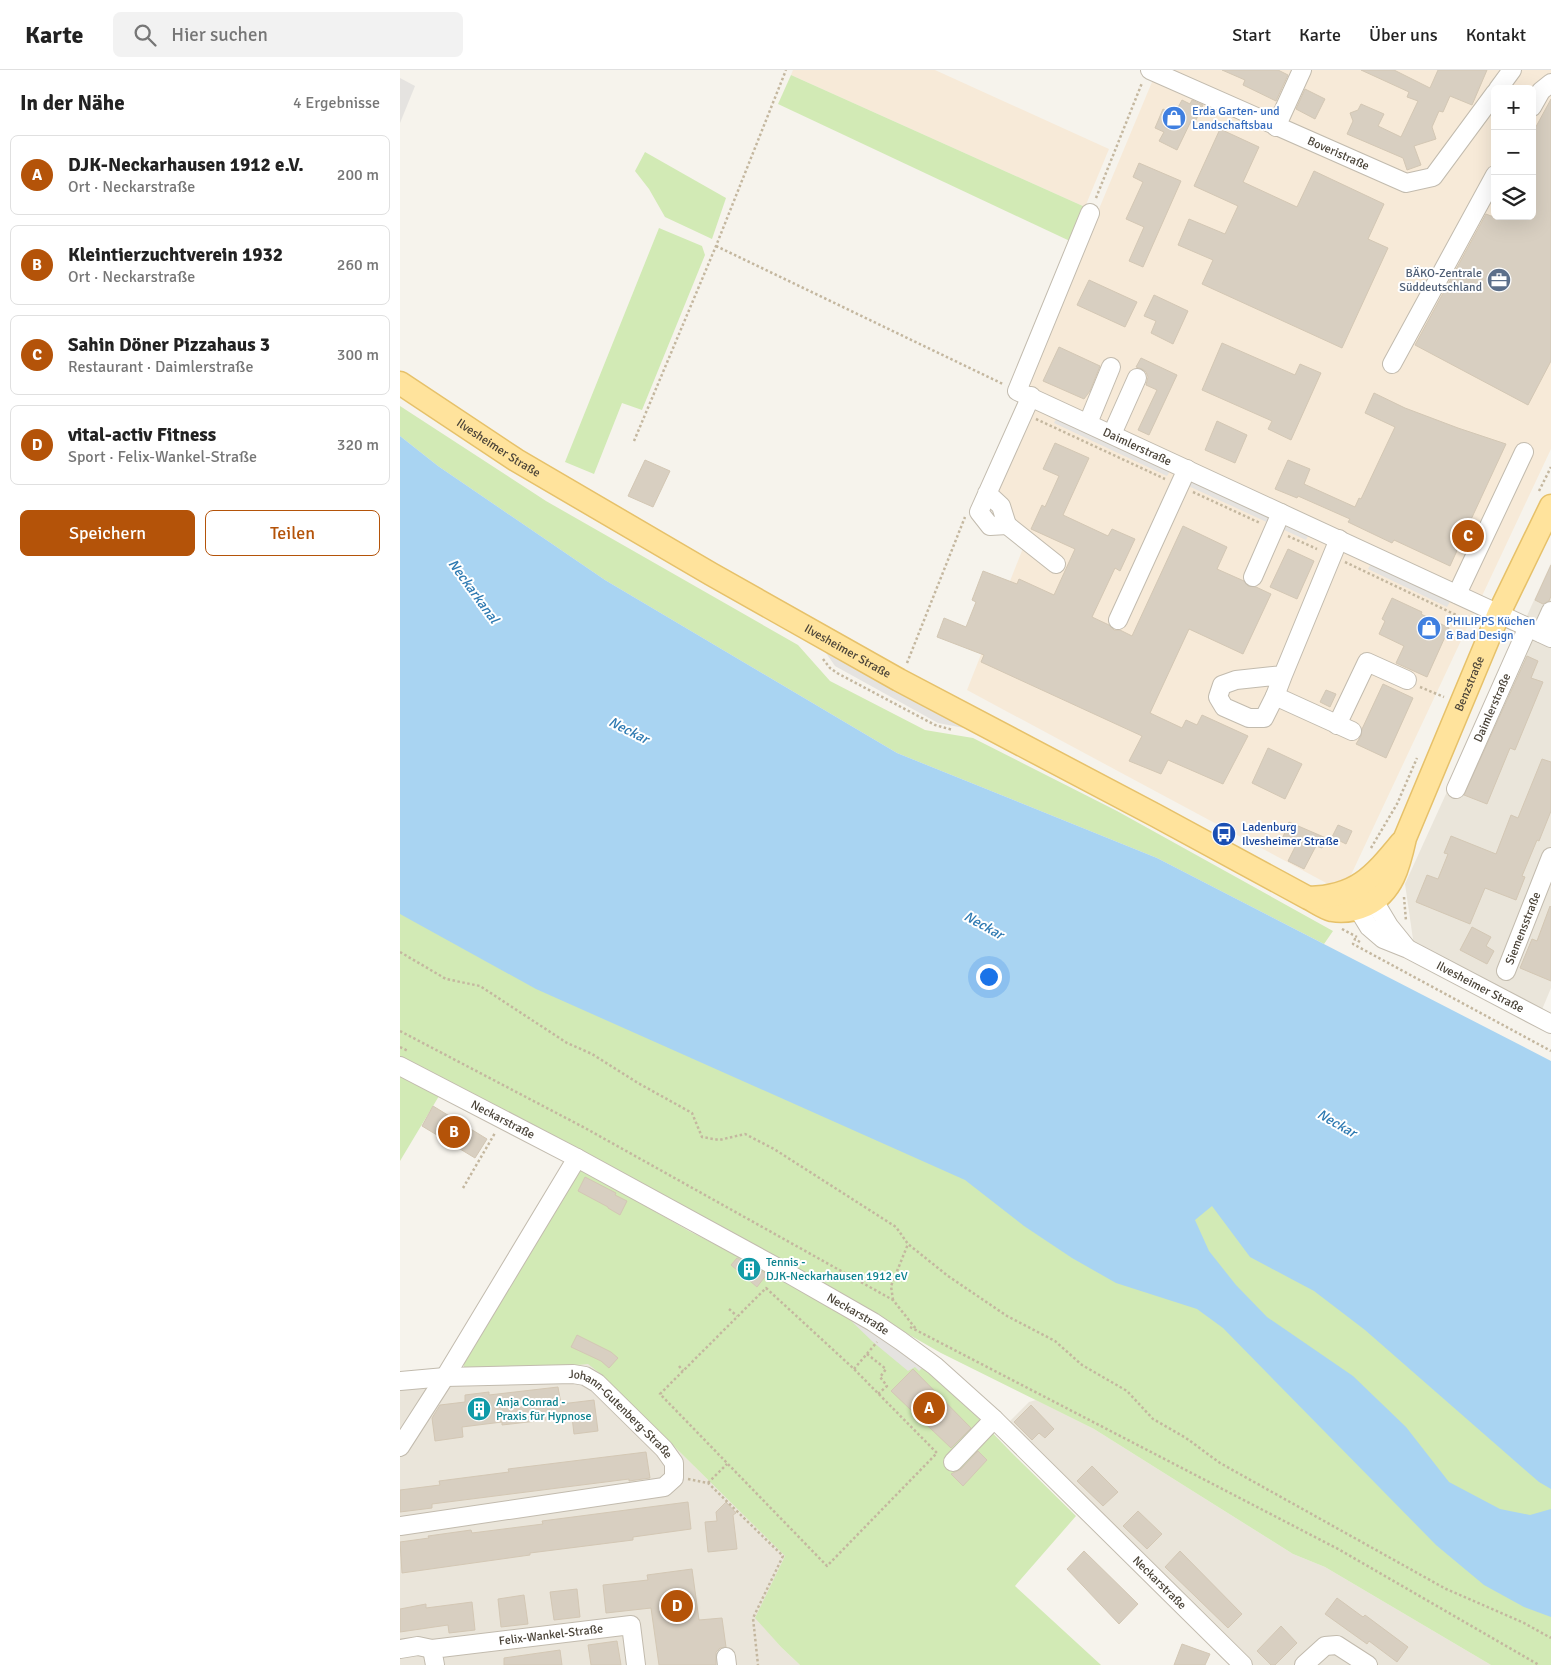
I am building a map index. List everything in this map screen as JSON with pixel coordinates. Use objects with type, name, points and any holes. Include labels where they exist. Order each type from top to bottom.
[{"type":"main road","name":"Ilvesheimer Straße","points":[[400,383],[516,460],[720,579],[899,680],[1155,814],[1308,898]]},
{"type":"main road","name":"Benzstraße","points":[[1308,898],[1338,896],[1362,899],[1383,893],[1395,875],[1400,862],[1404,838],[1498,613],[1551,506]]},
{"type":"street","points":[[1276,127],[1302,70]]},
{"type":"street","points":[[1501,85],[1512,70]]},
{"type":"street","name":"Boveristraße","points":[[1147,74],[1406,183],[1433,177],[1491,98]]},
{"type":"street","points":[[1536,100],[1541,91],[1551,84]]},
{"type":"street","points":[[1392,364],[1491,182]]},
{"type":"street","points":[[1007,526],[990,526],[979,512],[1023,414],[1024,394],[1090,213]]},
{"type":"street","points":[[1088,423],[1111,367]]},
{"type":"street","points":[[1112,434],[1137,378]]},
{"type":"street","name":"Daimlerstraße","points":[[1024,394],[1540,633],[1456,789]]},
{"type":"street","points":[[1457,594],[1524,452]]},
{"type":"street","points":[[1118,620],[1187,469]]},
{"type":"street","points":[[987,493],[1001,506],[1007,526],[1056,564]]},
{"type":"street","points":[[1253,577],[1281,513]]},
{"type":"street","points":[[1283,674],[1236,680],[1222,685],[1218,697],[1224,707],[1250,718],[1264,718],[1275,696],[1339,540]]},
{"type":"street","points":[[1540,633],[1551,611]]},
{"type":"street","points":[[1275,696],[1344,728],[1367,662],[1407,680]]},
{"type":"street","name":"Siemensstraße","points":[[1506,971],[1551,857]]},
{"type":"street","name":"Ilvesheimer Straße","points":[[1362,899],[1389,926],[1408,949],[1551,1024]]},
{"type":"street","name":"Neckarstraße","points":[[400,1066],[578,1158],[873,1322],[935,1366],[994,1419],[1243,1665]]},
{"type":"street","points":[[400,1447],[445,1377],[578,1158]]},
{"type":"street","name":"Johann-Gutenberg-Straße","points":[[400,1381],[445,1377],[573,1374],[585,1376],[596,1384],[664,1449],[674,1463],[674,1478],[664,1487],[400,1526]]},
{"type":"street","points":[[953,1462],[994,1419]]},
{"type":"street","name":"Felix-Wankel-Straße","points":[[400,1649],[418,1646],[434,1657],[631,1626],[636,1665]]},
{"type":"street","points":[[1304,1665],[1325,1646],[1337,1644],[1368,1665]]},
{"type":"path","points":[[634,441],[716,246],[786,70]]},
{"type":"path","points":[[1090,213],[1147,74]]},
{"type":"path","points":[[716,246],[1024,394]]},
{"type":"path","points":[[1023,414],[1476,624]]},
{"type":"path","points":[[899,680],[904,674],[965,516],[979,512]]},
{"type":"path","points":[[1407,680],[1444,698]]},
{"type":"path","points":[[1404,893],[1405,916]]},
{"type":"path","points":[[1355,939],[1353,944],[1551,1051]]},
{"type":"path","points":[[400,952],[446,979],[480,986],[567,1042],[592,1054],[638,1083],[692,1113],[702,1137],[719,1140],[745,1134],[774,1149],[896,1227],[908,1244],[948,1276],[1007,1316],[1055,1340],[1082,1365],[1127,1391],[1153,1419],[1186,1438],[1220,1463],[1446,1589],[1524,1623],[1551,1638]]},
{"type":"path","points":[[400,1030],[585,1128],[893,1300],[922,1339]]},
{"type":"path","points":[[463,1188],[504,1120]]},
{"type":"path","points":[[893,1300],[891,1286],[908,1244]]},
{"type":"path","points":[[766,1288],[854,1369],[937,1454],[827,1566],[660,1394],[737,1316],[766,1288]]},
{"type":"path","points":[[729,1309],[737,1316]]},
{"type":"path","points":[[917,1330],[1340,1550],[1538,1665]]},
{"type":"path","points":[[854,1369],[874,1344]]},
{"type":"path","points":[[867,1354],[886,1369],[880,1377],[887,1386],[878,1394]]},
{"type":"path","points":[[679,1366],[682,1371]]},
{"type":"path","points":[[708,1483],[727,1464]]},
{"type":"path","points":[[674,1478],[708,1483],[783,1556],[753,1618],[758,1665]]},
{"type":"shaded area","points":[[793,70],[935,70],[1109,149],[1085,207],[791,75]]},
{"type":"shaded area","points":[[1157,70],[1551,70],[1551,449],[1343,892],[967,690],[1029,533],[977,501]]},
{"type":"shaded area","points":[[400,78],[415,86],[400,123]]},
{"type":"shaded area","points":[[1059,414],[1172,467],[1167,476],[1054,423]]},
{"type":"shaded area","points":[[1188,475],[1310,532],[1306,540],[1184,484]]},
{"type":"shaded area","points":[[1373,560],[1452,598],[1447,607],[1368,569]]},
{"type":"shaded area","points":[[1551,563],[1551,988],[1541,1012],[1414,946],[1405,884]]},
{"type":"shaded area","points":[[824,650],[964,728],[938,723],[835,666]]},
{"type":"shaded area","points":[[846,1316],[926,1364],[919,1371],[915,1367],[908,1371],[873,1342]]},
{"type":"shaded area","points":[[577,1335],[602,1375],[785,1556],[756,1618],[781,1647],[800,1665],[400,1665],[400,1376],[473,1374]]},
{"type":"shaded area","points":[[1036,1400],[1094,1429],[1293,1554],[1325,1567],[1491,1665],[1252,1665],[1008,1423],[1029,1402]]},
{"type":"green space","points":[[791,75],[1085,207],[1072,242],[778,104]]},
{"type":"green space","points":[[645,152],[726,198],[712,239],[665,217],[649,189],[635,171]]},
{"type":"green space","points":[[659,228],[702,246],[705,255],[642,410],[622,403],[594,474],[565,462]]},
{"type":"green space","points":[[400,406],[546,501],[798,645],[830,681],[925,730],[973,738],[1117,811],[1333,931],[1324,944],[1157,858],[897,753],[605,580],[438,466],[400,436]]},
{"type":"green space","points":[[400,701],[1551,1177],[1551,1665],[1491,1665],[1325,1567],[1293,1554],[1094,1429],[941,1353],[803,1274],[400,1058]]},
{"type":"green space","points":[[400,1075],[439,1096],[400,1161]]},
{"type":"green space","points":[[573,1164],[689,1231],[739,1256],[844,1315],[926,1364],[1076,1516],[1015,1586],[1101,1665],[800,1665],[755,1618],[785,1556],[602,1375],[588,1364],[473,1374],[464,1369],[464,1361]]},
{"type":"water","points":[[400,436],[438,466],[605,580],[897,753],[1157,858],[1551,1061],[1551,1489],[1539,1482],[1365,1330],[1314,1291],[1250,1257],[1212,1206],[1195,1220],[1209,1251],[1236,1285],[1267,1317],[1353,1376],[1406,1427],[1449,1482],[1500,1509],[1530,1515],[1551,1509],[1551,1617],[1524,1607],[1484,1585],[1436,1545],[1223,1328],[1197,1309],[1116,1283],[1072,1258],[1024,1226],[965,1180],[536,989],[400,914]]},
{"type":"building","points":[[1222,70],[1278,70],[1288,75],[1276,101],[1243,85],[1245,80]]},
{"type":"building","points":[[1361,70],[1394,70],[1430,88],[1438,70],[1487,70],[1472,105],[1450,96],[1443,112],[1439,111],[1432,127],[1436,139],[1414,146],[1421,165],[1407,170],[1403,158],[1347,134],[1353,121],[1350,113],[1358,110],[1361,104],[1384,114],[1378,126],[1401,137],[1418,101],[1407,97],[1409,92]]},
{"type":"building","points":[[1305,89],[1325,99],[1315,119],[1296,109]]},
{"type":"building","name":"BÄKO-Zentrale Süddeutschland","points":[[1551,99],[1551,361],[1528,405],[1415,345],[1486,214],[1491,216],[1491,220],[1536,220],[1536,127]]},
{"type":"building","points":[[1182,100],[1190,104],[1192,100],[1203,105],[1196,120],[1192,119],[1177,150],[1159,141],[1164,132],[1155,128],[1163,109],[1174,115]]},
{"type":"building","points":[[1220,129],[1259,147],[1243,182],[1297,207],[1314,171],[1384,204],[1368,239],[1388,248],[1342,348],[1202,284],[1213,260],[1178,245],[1189,219],[1225,234],[1238,206],[1194,186]]},
{"type":"building","points":[[1139,163],[1181,181],[1143,267],[1129,261],[1144,227],[1126,219],[1143,182],[1133,177]]},
{"type":"building","points":[[1089,280],[1137,302],[1125,327],[1077,305]]},
{"type":"building","points":[[1154,295],[1188,311],[1173,344],[1151,333],[1156,321],[1144,316]]},
{"type":"building","points":[[1222,343],[1295,375],[1300,364],[1321,373],[1291,440],[1268,429],[1272,421],[1202,390]]},
{"type":"building","points":[[1059,347],[1100,366],[1090,391],[1084,399],[1043,381]]},
{"type":"building","points":[[1141,358],[1177,375],[1149,435],[1138,430],[1157,390],[1146,385],[1148,377],[1146,372],[1136,367]]},
{"type":"building","points":[[1374,393],[1405,408],[1506,444],[1468,526],[1476,529],[1467,548],[1460,544],[1450,566],[1394,540],[1392,543],[1348,522],[1350,519],[1298,496],[1297,498],[1275,489],[1288,460],[1310,469],[1304,484],[1355,507],[1359,498],[1361,499],[1395,427],[1365,413]]},
{"type":"building","points":[[1217,421],[1247,435],[1235,463],[1205,450]]},
{"type":"building","points":[[1055,443],[1089,458],[1063,515],[1108,536],[1112,529],[1135,539],[1120,571],[1115,568],[1092,617],[1109,625],[1114,630],[1120,630],[1132,636],[1183,526],[1227,547],[1217,569],[1244,581],[1248,586],[1256,587],[1271,594],[1243,654],[1189,629],[1150,713],[1182,728],[1186,720],[1197,725],[1202,715],[1248,736],[1223,784],[1168,760],[1161,774],[1129,761],[1142,736],[981,662],[984,655],[937,637],[944,618],[966,627],[976,602],[972,600],[983,571],[1017,584],[1019,579],[1054,595],[1075,549],[1031,529],[1042,505],[1045,507],[1059,476],[1043,469]]},
{"type":"building","points":[[645,460],[670,471],[653,507],[628,496]]},
{"type":"building","points":[[1288,549],[1314,561],[1297,599],[1270,587]]},
{"type":"building","points":[[1551,565],[1551,596],[1549,601],[1543,604],[1535,600]]},
{"type":"building","points":[[1392,598],[1422,612],[1421,614],[1449,628],[1427,677],[1396,663],[1404,646],[1379,634],[1385,621],[1382,619]]},
{"type":"building","points":[[1527,656],[1538,661],[1531,678],[1543,682],[1515,750],[1510,748],[1487,804],[1464,795]]},
{"type":"building","points":[[1383,684],[1413,698],[1386,758],[1356,744]]},
{"type":"building","points":[[1326,690],[1336,694],[1330,707],[1320,702]]},
{"type":"building","points":[[1268,748],[1302,764],[1285,799],[1252,783]]},
{"type":"building","points":[[1542,759],[1551,762],[1551,811],[1522,876],[1525,877],[1516,900],[1485,888],[1470,924],[1416,902],[1427,875],[1438,879],[1448,854],[1444,853],[1451,836],[1496,854],[1511,815],[1518,818]]},
{"type":"building","points":[[1289,822],[1326,838],[1322,848],[1316,846],[1304,869],[1288,861],[1297,843],[1283,837]]},
{"type":"building","points":[[1338,825],[1352,831],[1346,844],[1332,837]]},
{"type":"building","points":[[1550,906],[1551,981],[1520,968],[1532,939],[1537,941]]},
{"type":"building","points":[[1472,927],[1491,937],[1486,946],[1494,951],[1487,964],[1460,950]]},
{"type":"building","points":[[433,1106],[487,1139],[475,1158],[422,1126]]},
{"type":"building","points":[[585,1177],[627,1201],[620,1215],[578,1191]]},
{"type":"building","name":"Tennis - DJK-Neckarhausen 1912 eV","points":[[737,1258],[767,1274],[757,1287],[731,1265]]},
{"type":"building","points":[[577,1335],[611,1352],[618,1358],[609,1368],[601,1361],[571,1347]]},
{"type":"building","points":[[913,1369],[971,1428],[951,1448],[891,1391]]},
{"type":"building","points":[[558,1387],[561,1404],[594,1400],[598,1431],[574,1434],[572,1417],[502,1425],[502,1422],[462,1427],[463,1437],[435,1441],[432,1418],[440,1405],[465,1402],[465,1395],[489,1392],[489,1395]]},
{"type":"building","points":[[1031,1405],[1054,1429],[1045,1438],[1039,1433],[1032,1440],[1014,1422]]},
{"type":"building","points":[[978,1451],[987,1460],[963,1486],[951,1474],[961,1469]]},
{"type":"building","points":[[646,1452],[650,1478],[432,1504],[432,1508],[400,1512],[400,1490],[440,1485],[439,1481],[509,1472],[508,1469]]},
{"type":"building","points":[[1092,1466],[1118,1492],[1103,1506],[1077,1481]]},
{"type":"building","points":[[688,1502],[691,1529],[633,1537],[633,1540],[530,1553],[530,1555],[402,1573],[400,1542],[471,1530],[472,1533],[543,1524],[542,1521]]},
{"type":"building","points":[[726,1502],[736,1513],[733,1515],[737,1549],[708,1552],[705,1522],[717,1521],[716,1512]]},
{"type":"building","points":[[1138,1511],[1162,1534],[1147,1549],[1123,1526]]},
{"type":"building","points":[[1084,1551],[1138,1604],[1119,1624],[1067,1569]]},
{"type":"building","points":[[1180,1551],[1242,1614],[1228,1628],[1165,1567]]},
{"type":"building","points":[[692,1569],[699,1620],[722,1618],[726,1647],[720,1648],[716,1652],[716,1665],[659,1665],[651,1608],[606,1613],[603,1585],[648,1580],[647,1575]]},
{"type":"building","points":[[577,1589],[580,1617],[554,1620],[550,1592]]},
{"type":"building","points":[[524,1595],[528,1624],[501,1627],[498,1599]]},
{"type":"building","points":[[1337,1598],[1363,1617],[1365,1615],[1408,1647],[1397,1662],[1369,1641],[1367,1644],[1325,1614]]},
{"type":"building","points":[[472,1602],[475,1630],[449,1633],[448,1625],[400,1632],[400,1609],[426,1604],[426,1608]]},
{"type":"building","points":[[1281,1626],[1297,1643],[1275,1665],[1271,1665],[1257,1651]]},
{"type":"building","points":[[617,1641],[621,1665],[591,1665],[588,1645]]},
{"type":"building","points":[[1182,1644],[1210,1654],[1205,1665],[1174,1665]]},
{"type":"building","points":[[560,1650],[562,1665],[504,1665],[504,1658]]},
{"type":"place","name":"Erda Garten- und Landschaftsbau","points":[[1174,118]]},
{"type":"place","name":"BÄKO-Zentrale Süddeutschland","points":[[1499,280]]},
{"type":"place","name":"Sahin Döner Pizzahaus 3","points":[[1468,536]]},
{"type":"place","name":"PHILIPPS Küchen & Bad Design","points":[[1429,628]]},
{"type":"place","name":"Ladenburg Ilvesheimer Straße","points":[[1224,834]]},
{"type":"place","name":"Kleintierzuchtverein 1932","points":[[454,1132]]},
{"type":"place","name":"Tennis - DJK-Neckarhausen 1912 eV","points":[[749,1269]]},
{"type":"place","name":"DJK-Neckarhausen 1912 e.V.","points":[[929,1408]]},
{"type":"place","name":"Anja Conrad - Praxis für Hypnose","points":[[479,1409]]},
{"type":"place","name":"vital-activ Fitness","points":[[677,1606]]},
{"type":"water label","name":"Neckarkanal","points":[[474,591]]},
{"type":"water label","name":"Neckar","points":[[629,730]]},
{"type":"water label","name":"Neckar","points":[[984,925]]},
{"type":"water label","name":"Neckar","points":[[1337,1123]]}]
